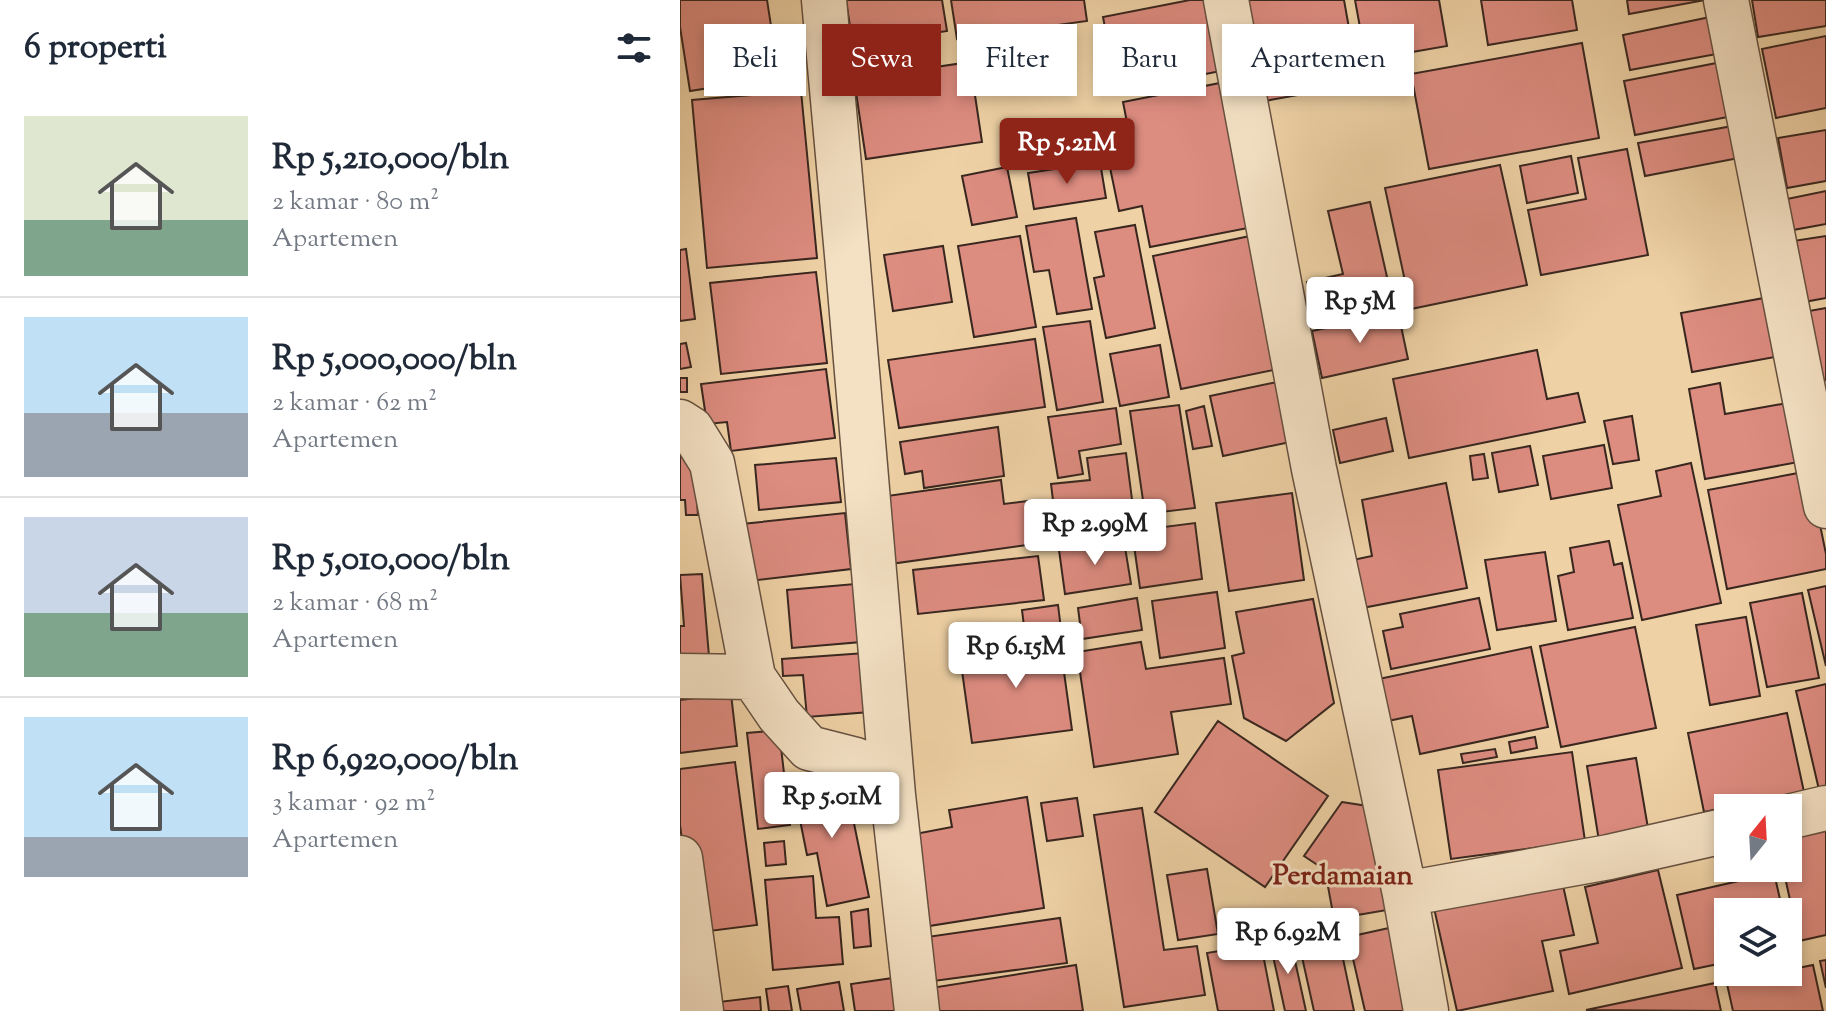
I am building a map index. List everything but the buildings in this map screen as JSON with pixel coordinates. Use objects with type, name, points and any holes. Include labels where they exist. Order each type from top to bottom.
[{"type":"street","points":[[824,0],[893,795],[917,1011]]},
{"type":"street","points":[[1226,0],[1314,469],[1405,894],[1426,1011]]},
{"type":"street","points":[[1726,0],[1826,506]]},
{"type":"street","points":[[680,422],[691,429],[712,463],[753,677],[779,715],[809,748],[856,760],[893,795]]},
{"type":"street","points":[[680,676],[753,677]]},
{"type":"street","points":[[1802,814],[1826,808]]},
{"type":"street","points":[[1405,894],[1609,857],[1714,833]]},
{"type":"street","points":[[680,858],[701,1011]]},
{"type":"district","name":"Perdamaian","points":[[1343,874]]}]
